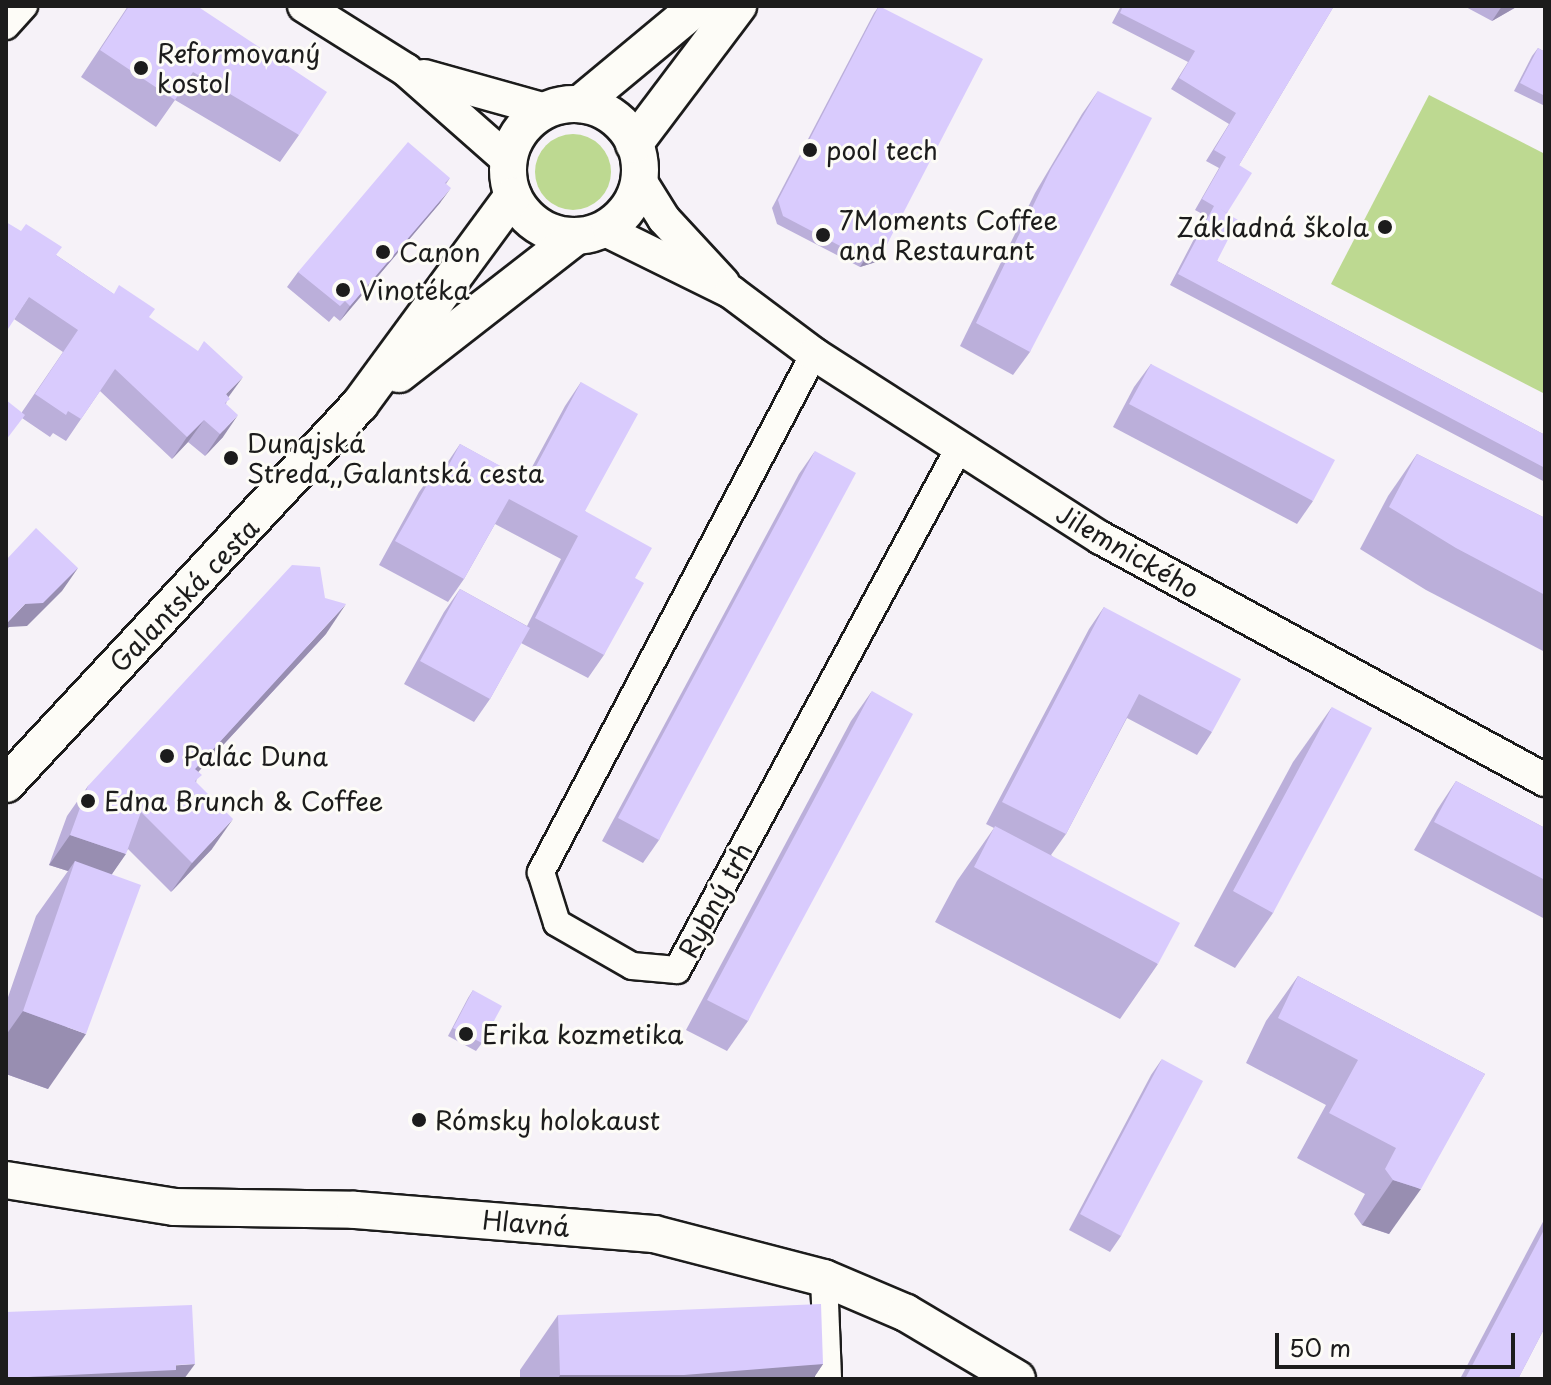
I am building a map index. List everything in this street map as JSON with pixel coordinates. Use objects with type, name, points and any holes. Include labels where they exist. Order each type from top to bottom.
[{"type":"main road","points":[[698,6],[563,107],[519,133],[508,160],[513,196],[540,227],[590,232],[625,211],[637,161],[738,6]]},
{"type":"main road","points":[[563,107],[612,117],[637,161]]},
{"type":"main road","name":"Galantská cesta","points":[[6,784],[360,404],[513,196]]},
{"type":"main road","name":"Galantská cesta","points":[[360,404],[590,232]]},
{"type":"main road","name":"Hlavná","points":[[6,1180],[99,1199],[174,1207],[370,1211],[654,1234],[824,1278],[906,1313],[1017,1379]]},
{"type":"street","points":[[6,26],[24,6]]},
{"type":"street","points":[[304,6],[406,70],[508,160]]},
{"type":"street","points":[[406,70],[563,107]]},
{"type":"street","name":"Jilemnického","points":[[637,161],[664,219],[731,292],[814,354],[1101,538],[1545,780]]},
{"type":"street","name":"Jilemnického","points":[[590,232],[731,292]]},
{"type":"street","name":"Rybný trh","points":[[814,354],[541,872],[557,923],[632,966],[677,970],[959,448]]},
{"type":"street","points":[[824,1278],[828,1379]]},
{"type":"green space","points":[[1429,95],[1545,154],[1545,394],[1331,284]]},
{"type":"green space","points":[[566,134],[580,134],[594,140],[605,151],[611,172],[608,187],[600,199],[580,210],[566,210],[552,204],[541,193],[535,179],[535,165],[541,151],[552,140]]},
{"type":"building","points":[[129,6],[197,6],[327,92],[299,135],[193,72],[175,100],[100,50]]},
{"type":"building","points":[[879,6],[983,59],[882,254],[865,259],[783,216],[778,200]]},
{"type":"building","points":[[1123,6],[1334,6],[1239,165],[1252,173],[1227,213],[1220,209],[1238,220],[1217,261],[1545,435],[1545,468],[1178,274],[1214,206],[1202,199],[1226,157],[1214,150],[1236,113],[1179,78],[1195,51],[1120,13]]},
{"type":"building","points":[[1538,48],[1545,52],[1545,96],[1520,83]]},
{"type":"building","points":[[1098,91],[1152,118],[1030,352],[976,323],[1051,169]]},
{"type":"building","points":[[408,142],[450,178],[445,183],[451,188],[350,306],[345,301],[340,306],[298,272]]},
{"type":"building","points":[[6,222],[21,231],[26,224],[62,247],[56,255],[114,294],[119,285],[155,309],[149,317],[198,351],[204,341],[243,377],[226,394],[230,399],[225,403],[238,415],[220,434],[204,420],[187,437],[115,369],[81,419],[68,411],[66,415],[35,394],[78,330],[29,297],[6,332]]},
{"type":"building","points":[[1151,364],[1335,460],[1313,501],[1129,404]]},
{"type":"building","points":[[581,382],[638,414],[585,511],[652,548],[635,578],[644,583],[604,655],[535,618],[578,536],[509,499],[464,579],[395,541],[436,469],[444,474],[460,444],[528,481]]},
{"type":"building","points":[[6,400],[25,415],[6,440]]},
{"type":"building","points":[[815,451],[856,473],[659,840],[618,818]]},
{"type":"building","points":[[1417,454],[1545,518],[1545,595],[1456,548],[1389,507]]},
{"type":"building","points":[[36,528],[78,568],[43,603],[25,604],[6,624],[6,560]]},
{"type":"building","name":"Palác Duna","points":[[292,565],[320,567],[325,598],[346,604],[195,769],[202,775],[195,781],[233,819],[192,863],[141,812],[126,854],[70,835],[88,786]]},
{"type":"building","points":[[460,589],[530,628],[490,699],[420,661]]},
{"type":"building","points":[[1104,607],[1241,679],[1212,732],[1139,694],[1066,834],[1002,802]]},
{"type":"building","points":[[872,691],[913,714],[748,1021],[707,1000]]},
{"type":"building","points":[[1332,707],[1372,728],[1273,913],[1233,891]]},
{"type":"building","points":[[1456,781],[1545,828],[1545,880],[1434,822]]},
{"type":"building","points":[[995,826],[1180,923],[1158,964],[974,867]]},
{"type":"building","points":[[75,861],[141,885],[86,1034],[23,1011]]},
{"type":"building","points":[[1298,976],[1485,1074],[1421,1189],[1393,1180],[1385,1169],[1396,1148],[1329,1113],[1358,1060],[1278,1018]]},
{"type":"building","points":[[473,990],[502,1006],[482,1043],[453,1028]]},
{"type":"building","points":[[1162,1059],[1203,1081],[1121,1236],[1080,1214]]},
{"type":"building","points":[[1545,1228],[1545,1327],[1518,1379],[1465,1379]]},
{"type":"building","points":[[821,1304],[823,1364],[684,1375],[560,1375],[558,1315]]},
{"type":"building","points":[[192,1305],[195,1364],[176,1365],[176,1370],[6,1378],[6,1312]]},
{"type":"place","name":"Reformovaný kostol","points":[[141,68]]},
{"type":"place","name":"pool tech","points":[[810,150]]},
{"type":"place","name":"Základná škola","points":[[1385,227]]},
{"type":"place","name":"7Moments Coffee and Restaurant","points":[[823,235]]},
{"type":"place","name":"Canon","points":[[383,252]]},
{"type":"place","name":"Vinotéka","points":[[343,290]]},
{"type":"place","name":"Dunajská Streda,,Galantská cesta","points":[[231,458]]},
{"type":"place","name":"Palác Duna","points":[[167,756]]},
{"type":"place","name":"Edna Brunch & Coffee","points":[[88,801]]},
{"type":"place","name":"Erika kozmetika","points":[[466,1034]]},
{"type":"place","name":"Rómsky holokaust","points":[[419,1120]]}]
